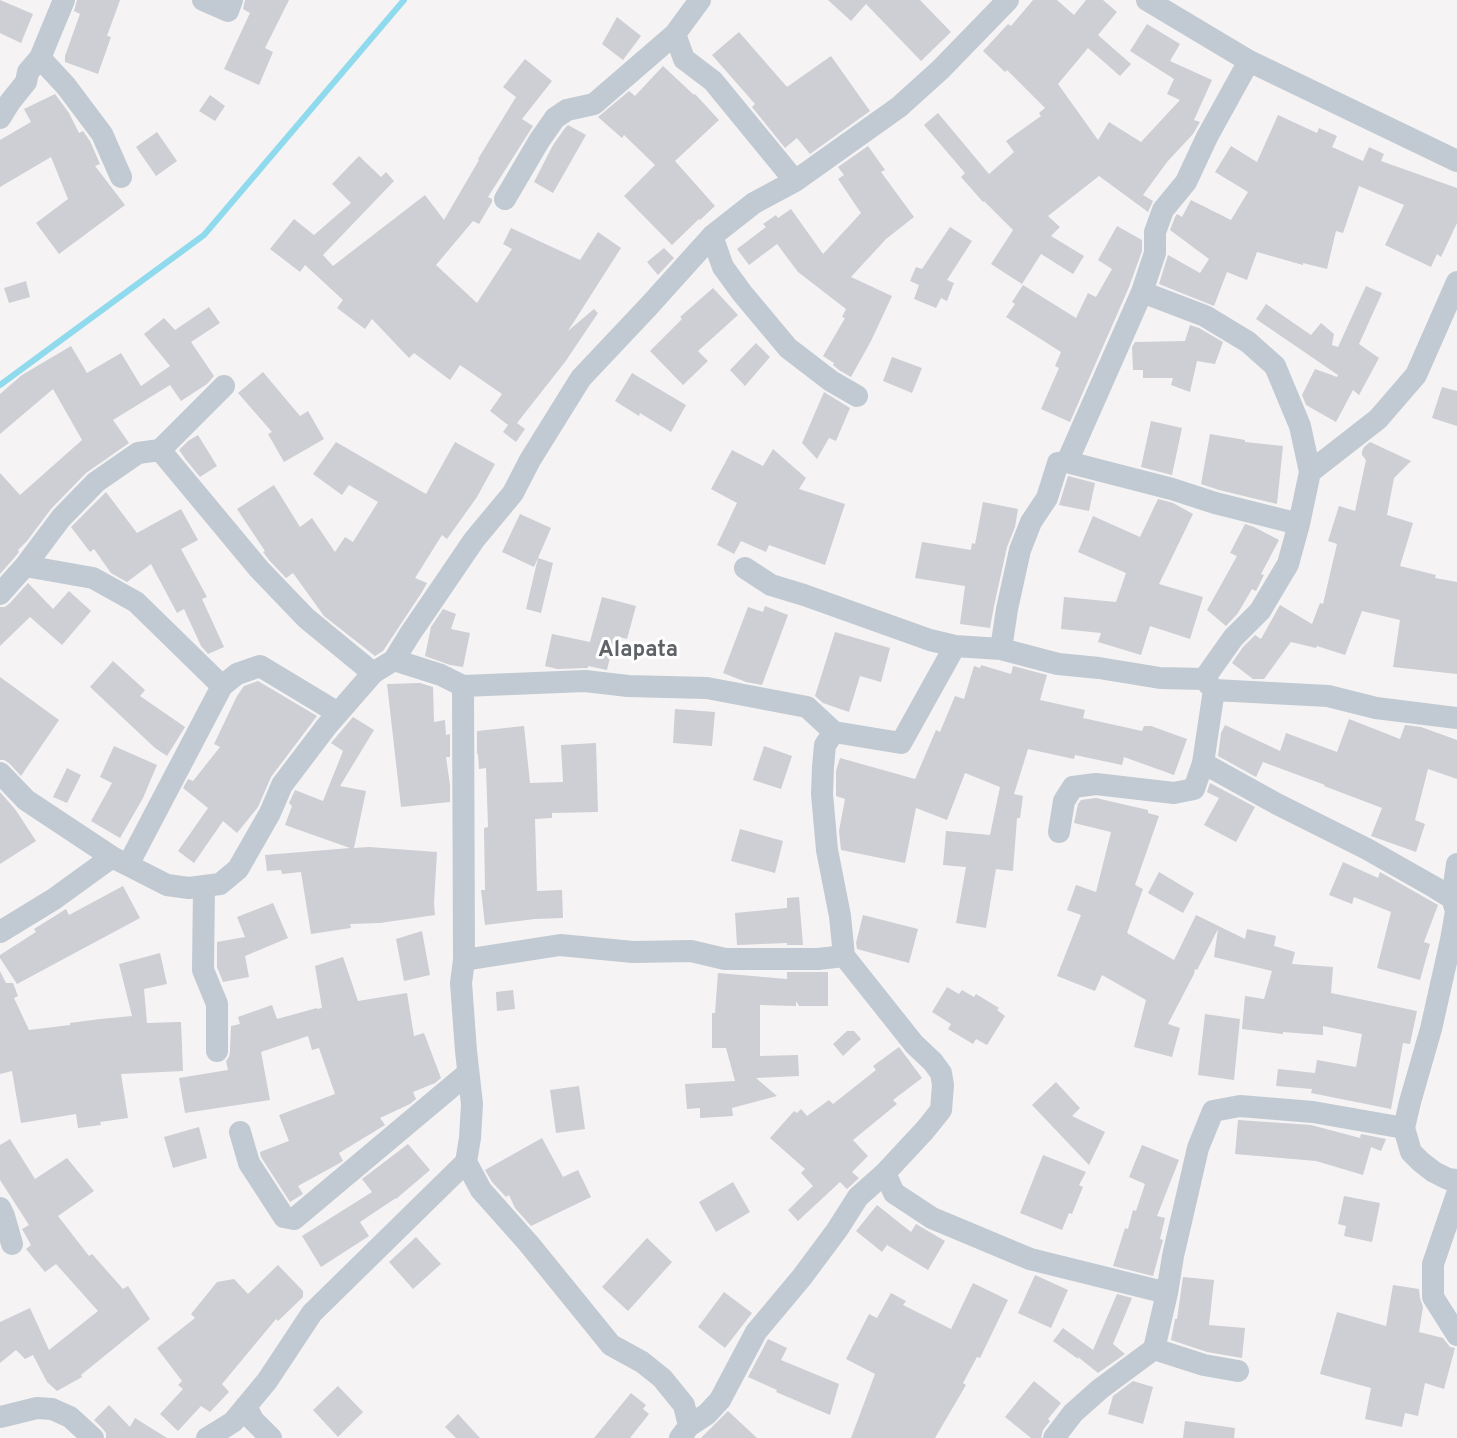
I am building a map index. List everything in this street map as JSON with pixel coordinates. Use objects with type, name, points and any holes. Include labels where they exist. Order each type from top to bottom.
[{"type":"street","points":[[0,118],[26,82],[28,72],[40,58],[64,0]]},
{"type":"street","points":[[203,0],[228,11],[232,0]]},
{"type":"street","points":[[505,199],[555,118],[567,110],[594,104],[675,34],[700,0]]},
{"type":"street","points":[[0,772],[26,800],[120,861],[167,885],[189,888],[220,884],[238,868],[270,813],[282,785],[338,713],[373,673],[394,660],[474,540],[513,493],[530,460],[581,378],[712,236],[754,203],[795,181],[899,108],[940,70],[1008,0]]},
{"type":"street","points":[[1147,0],[1249,61],[1457,161]]},
{"type":"street","points":[[675,34],[684,58],[713,81],[795,181]]},
{"type":"street","points":[[40,58],[66,87],[102,134],[120,177]]},
{"type":"street","points":[[1067,462],[1142,292],[1155,253],[1155,232],[1163,210],[1186,182],[1249,61]]},
{"type":"street","points":[[712,236],[723,267],[788,348],[831,381],[857,396]]},
{"type":"street","points":[[1310,472],[1378,419],[1416,375],[1457,282]]},
{"type":"street","points":[[1059,832],[1064,801],[1073,787],[1096,784],[1174,793],[1194,789],[1203,763],[1209,684],[1233,638],[1260,611],[1288,564],[1310,472],[1300,426],[1275,366],[1248,342],[1205,316],[1142,292]]},
{"type":"street","points":[[0,594],[25,566],[61,518],[96,482],[138,453],[160,450],[224,386]]},
{"type":"street","points":[[160,450],[259,569],[306,618],[373,673]]},
{"type":"street","points":[[1002,649],[1007,609],[1020,550],[1030,522],[1047,498],[1058,464],[1067,462],[1299,524]]},
{"type":"street","points":[[25,566],[93,578],[136,602],[222,686]]},
{"type":"street","points":[[745,568],[771,585],[930,640],[955,646],[1002,649],[1058,664],[1209,684],[1328,696],[1376,708],[1457,718]]},
{"type":"street","points":[[394,660],[441,675],[463,686],[585,681],[628,686],[707,688],[807,707],[834,732],[901,743],[955,646]]},
{"type":"street","points":[[0,932],[120,861],[222,686],[237,674],[260,666],[338,713]]},
{"type":"street","points":[[463,686],[464,960],[461,983],[472,1104],[466,1162],[481,1190],[529,1244],[611,1345],[642,1362],[662,1378],[684,1405],[685,1432]]},
{"type":"street","points":[[685,1432],[720,1400],[756,1332],[802,1277],[858,1197],[885,1173],[941,1110],[943,1085],[941,1072],[914,1044],[844,956],[840,915],[827,850],[822,794],[825,745],[834,732]]},
{"type":"street","points":[[1203,763],[1277,804],[1367,849],[1452,898]]},
{"type":"street","points":[[1457,864],[1452,898],[1456,912],[1451,940],[1431,1029],[1404,1128],[1411,1152],[1420,1162],[1448,1179],[1457,1180]]},
{"type":"street","points":[[204,886],[203,970],[217,1004],[217,1051]]},
{"type":"street","points":[[464,960],[560,945],[633,952],[691,951],[725,959],[818,959],[844,956]]},
{"type":"street","points":[[240,1132],[249,1163],[284,1217],[294,1219],[468,1073]]},
{"type":"street","points":[[1054,1438],[1073,1413],[1100,1389],[1154,1349],[1198,1148],[1214,1111],[1240,1106],[1313,1112],[1404,1128]]},
{"type":"street","points":[[207,1438],[233,1422],[267,1380],[312,1313],[466,1162]]},
{"type":"street","points":[[885,1173],[894,1193],[932,1218],[1030,1259],[1167,1293]]},
{"type":"street","points":[[1457,1194],[1434,1264],[1433,1298],[1457,1335]]},
{"type":"street","points":[[0,1208],[12,1244]]},
{"type":"street","points":[[1154,1349],[1204,1365],[1238,1371]]},
{"type":"street","points":[[246,1406],[253,1420],[271,1438]]},
{"type":"street","points":[[0,1417],[38,1408],[52,1409],[70,1417],[93,1438]]},
{"type":"building","points":[[0,0],[33,14],[21,43],[0,33]]},
{"type":"building","points":[[77,0],[120,0],[107,36],[111,37],[98,74],[65,62],[80,14],[74,11]]},
{"type":"building","points":[[245,0],[289,0],[265,48],[273,52],[259,85],[224,69],[250,13],[243,9]]},
{"type":"building","points":[[828,0],[920,0],[951,32],[921,61],[866,4],[851,21]]},
{"type":"building","points":[[1033,0],[1057,0],[1074,15],[1086,0],[1103,0],[1117,12],[1098,35],[1131,64],[1120,76],[1088,48],[1058,84],[1098,140],[1109,122],[1141,142],[1180,100],[1167,94],[1174,79],[1130,51],[1147,24],[1180,44],[1170,61],[1212,80],[1194,120],[1200,122],[1193,134],[1167,162],[1143,195],[1153,201],[1148,212],[1099,176],[1048,216],[1060,227],[1051,236],[1084,256],[1073,274],[1041,254],[1022,284],[991,264],[1013,230],[983,202],[961,177],[965,173],[924,125],[938,113],[989,174],[1014,152],[1006,141],[1041,116],[1039,113],[1045,108],[1007,70],[1005,72],[983,51],[1008,24],[1011,26]]},
{"type":"building","points":[[617,17],[641,36],[623,60],[602,44]]},
{"type":"building","points":[[739,32],[787,87],[831,56],[870,111],[810,154],[797,138],[785,148],[752,107],[755,104],[712,55]]},
{"type":"building","points":[[525,59],[552,81],[522,119],[533,126],[488,197],[492,199],[492,202],[479,224],[473,221],[436,265],[477,303],[512,249],[503,244],[511,228],[580,260],[598,232],[621,248],[568,331],[594,309],[598,313],[565,362],[517,423],[525,429],[516,442],[503,432],[508,425],[490,411],[502,394],[460,365],[450,380],[414,353],[409,358],[372,319],[365,329],[337,308],[343,300],[305,265],[300,272],[270,249],[294,219],[314,235],[351,203],[332,184],[359,156],[381,177],[386,172],[394,181],[323,255],[333,266],[425,195],[444,220],[516,97],[503,87]]},
{"type":"building","points":[[663,66],[695,94],[719,120],[675,161],[715,206],[672,245],[624,196],[655,165],[624,135],[622,138],[598,117],[629,91],[635,96]]},
{"type":"building","points":[[55,94],[69,113],[79,133],[83,131],[90,141],[100,164],[95,166],[125,205],[59,254],[36,223],[68,199],[51,157],[0,187],[0,140],[31,122],[24,109]]},
{"type":"building","points":[[210,95],[225,106],[215,121],[199,111]]},
{"type":"building","points":[[1278,115],[1317,133],[1319,128],[1337,136],[1332,147],[1363,161],[1369,147],[1384,154],[1381,161],[1457,188],[1457,223],[1441,257],[1437,254],[1431,267],[1385,245],[1404,205],[1359,186],[1343,233],[1336,231],[1327,269],[1257,252],[1247,280],[1227,272],[1214,306],[1159,284],[1168,255],[1200,273],[1209,259],[1170,230],[1175,217],[1177,214],[1182,217],[1191,200],[1231,220],[1248,192],[1215,172],[1231,146],[1257,162]]},
{"type":"building","points":[[568,125],[586,135],[553,193],[534,182],[553,145]]},
{"type":"building","points":[[157,132],[177,161],[156,176],[136,147]]},
{"type":"building","points":[[868,146],[885,170],[881,172],[914,217],[886,239],[851,277],[892,296],[851,377],[823,356],[845,318],[842,317],[846,309],[798,272],[777,244],[749,265],[737,249],[766,227],[763,224],[791,209],[823,254],[861,213],[838,179],[844,175],[838,167]]},
{"type":"building","points":[[1117,226],[1142,240],[1142,251],[1129,287],[1070,422],[1041,409],[1059,368],[1055,366],[1061,352],[1006,317],[1015,304],[1012,302],[1023,285],[1076,318],[1088,293],[1096,297],[1112,269],[1098,260]]},
{"type":"building","points":[[950,227],[972,241],[947,280],[954,283],[947,301],[941,298],[936,308],[914,299],[919,285],[910,281],[916,267],[922,269]]},
{"type":"building","points":[[664,248],[674,258],[658,275],[647,262]]},
{"type":"building","points":[[26,281],[30,297],[9,303],[4,288]]},
{"type":"building","points":[[1366,286],[1382,293],[1359,344],[1379,358],[1359,395],[1353,390],[1336,422],[1306,405],[1302,395],[1315,369],[1337,377],[1338,375],[1256,319],[1266,304],[1311,335],[1321,323],[1334,334],[1332,345],[1338,347]]},
{"type":"building","points":[[713,288],[738,315],[698,351],[708,361],[683,385],[650,351],[682,319],[680,317]]},
{"type":"building","points":[[209,307],[220,323],[191,342],[214,376],[207,384],[181,401],[170,385],[113,420],[129,443],[86,473],[51,509],[0,574],[0,473],[20,495],[82,440],[53,389],[0,434],[0,394],[22,375],[71,346],[87,373],[121,353],[141,386],[170,366],[144,334],[164,318],[175,330]]},
{"type":"building","points":[[1190,325],[1223,342],[1215,364],[1197,361],[1190,392],[1171,385],[1173,378],[1143,378],[1143,370],[1133,370],[1132,347],[1135,342],[1185,341]]},
{"type":"building","points":[[756,343],[770,357],[745,386],[730,370]]},
{"type":"building","points":[[892,357],[922,368],[912,393],[883,381]]},
{"type":"building","points":[[263,372],[300,416],[308,411],[324,439],[284,462],[268,434],[272,432],[238,393]]},
{"type":"building","points":[[632,373],[686,405],[671,432],[615,401]]},
{"type":"building","points":[[1442,387],[1457,391],[1457,426],[1432,418]]},
{"type":"building","points":[[824,392],[850,408],[836,441],[829,438],[817,459],[802,443]]},
{"type":"building","points":[[1151,421],[1182,428],[1172,475],[1141,467]]},
{"type":"building","points":[[1210,434],[1245,440],[1245,442],[1283,446],[1277,504],[1201,484]]},
{"type":"building","points":[[198,435],[217,466],[200,477],[179,450]]},
{"type":"building","points":[[336,442],[426,494],[455,442],[495,464],[477,497],[447,539],[442,535],[415,578],[427,583],[383,651],[375,656],[324,616],[293,573],[286,578],[269,560],[237,509],[274,485],[300,527],[312,518],[335,552],[345,537],[353,542],[378,502],[349,485],[342,495],[313,474]]},
{"type":"building","points":[[1370,442],[1411,461],[1394,478],[1387,515],[1413,523],[1400,566],[1436,575],[1435,578],[1457,582],[1457,674],[1393,667],[1400,620],[1362,611],[1345,655],[1317,646],[1316,648],[1291,642],[1264,679],[1253,679],[1232,663],[1255,635],[1261,639],[1280,605],[1312,624],[1320,603],[1323,604],[1337,544],[1328,541],[1339,506],[1355,511],[1366,460],[1362,451]]},
{"type":"building","points":[[773,449],[806,478],[799,489],[845,504],[825,565],[769,545],[766,552],[741,541],[734,554],[717,545],[737,503],[711,489],[732,450],[763,466]]},
{"type":"building","points":[[1068,476],[1095,483],[1089,511],[1059,505]]},
{"type":"building","points":[[106,492],[137,533],[181,509],[198,540],[181,549],[207,597],[202,599],[224,647],[208,654],[201,646],[184,609],[177,613],[151,564],[127,582],[111,573],[94,549],[90,552],[71,527]]},
{"type":"building","points":[[1158,499],[1173,503],[1193,514],[1159,584],[1203,597],[1190,639],[1150,626],[1141,655],[1098,642],[1101,633],[1061,629],[1064,597],[1116,602],[1126,573],[1078,552],[1093,516],[1140,537]]},
{"type":"building","points":[[983,502],[1018,509],[1015,527],[1007,547],[990,628],[960,624],[965,586],[915,578],[922,542],[971,550],[972,543],[975,544]]},
{"type":"building","points":[[520,514],[551,528],[534,567],[502,552]]},
{"type":"building","points":[[1245,524],[1279,540],[1261,574],[1264,575],[1256,591],[1252,589],[1238,613],[1226,626],[1207,610],[1237,556],[1230,553]]},
{"type":"building","points":[[538,558],[553,563],[541,613],[526,609]]},
{"type":"building","points":[[28,583],[53,609],[69,591],[91,611],[62,645],[30,617],[0,646],[0,607],[5,607],[10,603]]},
{"type":"building","points":[[602,597],[636,606],[627,639],[615,636],[607,670],[588,666],[588,668],[557,669],[545,666],[552,634],[590,642]]},
{"type":"building","points":[[765,606],[788,615],[762,685],[746,682],[723,673],[748,607],[763,612]]},
{"type":"building","points":[[443,609],[456,614],[451,629],[470,633],[463,667],[425,656],[431,627]]},
{"type":"building","points":[[835,632],[890,648],[881,682],[860,676],[849,712],[823,703],[815,696]]},
{"type":"building","points":[[113,661],[145,690],[140,696],[185,727],[167,756],[155,748],[90,687]]},
{"type":"building","points":[[981,665],[1011,674],[1013,666],[1047,675],[1040,700],[1085,710],[1083,718],[1142,731],[1144,726],[1151,726],[1187,739],[1174,775],[1124,757],[1122,765],[1075,755],[1074,759],[1028,749],[1014,794],[1023,796],[1020,818],[1017,818],[1013,871],[996,869],[986,928],[956,923],[966,867],[943,865],[946,831],[990,835],[1000,787],[965,773],[947,820],[916,808],[905,863],[841,850],[839,831],[845,799],[836,796],[836,771],[840,758],[915,779],[936,730],[940,732],[955,696],[964,699],[974,666],[980,668]]},
{"type":"building","points":[[0,677],[59,720],[21,776],[9,763],[0,760]]},
{"type":"building","points":[[258,681],[317,716],[271,777],[258,807],[237,833],[223,821],[194,863],[178,851],[208,808],[183,788],[188,779],[193,781],[220,747],[214,744],[244,686]]},
{"type":"building","points":[[420,683],[433,687],[434,722],[445,720],[446,735],[450,734],[450,757],[446,757],[450,802],[401,807],[387,684]]},
{"type":"building","points":[[675,709],[715,712],[712,746],[673,743]]},
{"type":"building","points":[[353,717],[374,730],[340,786],[366,791],[354,848],[437,852],[435,915],[380,923],[350,924],[351,928],[311,934],[301,872],[282,874],[281,870],[267,871],[265,855],[350,848],[285,825],[292,806],[289,803],[295,790],[323,801],[343,751],[331,743]]},
{"type":"building","points":[[1349,719],[1400,739],[1405,725],[1421,727],[1457,740],[1457,779],[1428,769],[1415,820],[1425,824],[1416,852],[1371,836],[1382,808],[1263,762],[1256,777],[1218,756],[1221,733],[1225,725],[1280,751],[1286,733],[1337,752]]},
{"type":"building","points":[[524,726],[530,783],[563,782],[561,745],[596,743],[598,812],[552,813],[552,818],[535,819],[537,891],[562,890],[563,918],[485,925],[481,890],[485,890],[484,828],[488,827],[486,768],[479,769],[477,731]]},
{"type":"building","points":[[114,746],[157,765],[143,798],[120,838],[91,821],[112,783],[100,777]]},
{"type":"building","points":[[764,746],[792,756],[781,789],[753,780]]},
{"type":"building","points":[[67,768],[81,775],[67,803],[53,797]]},
{"type":"building","points":[[1210,783],[1255,807],[1236,842],[1204,825],[1219,798],[1207,792]]},
{"type":"building","points":[[0,792],[15,809],[36,841],[0,864]]},
{"type":"building","points":[[1096,798],[1148,810],[1148,813],[1159,816],[1135,885],[1143,889],[1127,933],[1174,960],[1196,915],[1245,939],[1247,929],[1276,936],[1274,946],[1295,952],[1292,964],[1333,967],[1331,993],[1417,1011],[1410,1044],[1403,1043],[1391,1109],[1311,1093],[1312,1089],[1276,1086],[1278,1069],[1315,1073],[1317,1060],[1356,1067],[1362,1034],[1323,1026],[1323,1035],[1283,1032],[1283,1034],[1242,1029],[1245,996],[1264,999],[1272,971],[1214,957],[1218,929],[1168,1024],[1180,1028],[1172,1057],[1134,1047],[1146,1000],[1102,975],[1095,991],[1057,976],[1081,915],[1067,910],[1076,885],[1096,892],[1111,832],[1074,823],[1081,800]]},
{"type":"building","points":[[740,829],[783,841],[775,873],[731,861]]},
{"type":"building","points":[[1343,862],[1378,878],[1380,872],[1438,905],[1424,942],[1430,944],[1420,980],[1377,968],[1391,912],[1354,897],[1352,904],[1329,895]]},
{"type":"building","points":[[1159,872],[1194,893],[1183,913],[1148,893]]},
{"type":"building","points":[[123,886],[140,918],[17,984],[0,955],[36,932],[34,929],[66,909],[69,915]]},
{"type":"building","points":[[799,897],[803,945],[787,945],[787,943],[737,945],[735,913],[787,908],[787,898]]},
{"type":"building","points":[[273,903],[288,938],[245,956],[249,977],[223,982],[217,967],[217,942],[245,937],[237,917]]},
{"type":"building","points":[[863,915],[918,929],[909,963],[857,949],[856,943]]},
{"type":"building","points":[[422,931],[430,975],[404,981],[396,939]]},
{"type":"building","points":[[160,953],[167,984],[144,989],[147,1023],[181,1022],[183,1071],[121,1074],[128,1118],[78,1128],[76,1114],[21,1123],[12,1071],[0,1074],[0,971],[6,983],[13,983],[18,996],[14,998],[29,1030],[132,1016],[119,964]]},
{"type":"building","points":[[343,957],[358,1001],[407,993],[414,1036],[424,1033],[441,1078],[413,1092],[416,1099],[410,1104],[380,1118],[385,1125],[339,1153],[343,1161],[298,1186],[303,1194],[290,1202],[260,1152],[289,1141],[279,1115],[335,1094],[319,1048],[312,1050],[308,1036],[261,1052],[270,1100],[185,1113],[179,1078],[228,1070],[226,1061],[230,1052],[231,1026],[240,1024],[238,1017],[272,1005],[277,1019],[322,1008],[315,966]]},
{"type":"building","points":[[787,972],[828,972],[828,1006],[799,1006],[796,1001],[796,1006],[760,1005],[760,1056],[798,1055],[799,1076],[756,1078],[777,1096],[732,1108],[733,1116],[700,1118],[700,1108],[687,1109],[685,1084],[735,1081],[726,1048],[712,1048],[712,1013],[715,1013],[718,973],[787,979]]},
{"type":"building","points":[[947,987],[959,994],[962,990],[974,997],[976,994],[999,1008],[997,1010],[1005,1016],[987,1045],[976,1039],[973,1044],[948,1029],[951,1024],[932,1012]]},
{"type":"building","points":[[513,990],[515,1009],[497,1011],[496,992]]},
{"type":"building","points":[[1205,1014],[1240,1019],[1234,1080],[1198,1075]]},
{"type":"building","points":[[847,1031],[854,1031],[861,1039],[843,1056],[833,1044]]},
{"type":"building","points":[[899,1047],[922,1078],[893,1100],[897,1104],[853,1140],[868,1156],[852,1172],[859,1178],[847,1189],[840,1182],[798,1221],[788,1210],[813,1186],[801,1173],[805,1169],[770,1138],[794,1111],[797,1113],[801,1109],[807,1116],[829,1100],[833,1104],[876,1070],[873,1066]]},
{"type":"building","points":[[1056,1082],[1080,1108],[1072,1116],[1105,1132],[1089,1165],[1032,1105]]},
{"type":"building","points":[[579,1086],[585,1129],[556,1133],[550,1090]]},
{"type":"building","points":[[1238,1120],[1311,1125],[1360,1138],[1361,1134],[1386,1139],[1381,1151],[1371,1147],[1363,1175],[1316,1161],[1235,1154]]},
{"type":"building","points":[[199,1127],[207,1158],[173,1168],[164,1137]]},
{"type":"building","points":[[542,1138],[563,1177],[578,1170],[591,1197],[531,1226],[515,1208],[509,1195],[506,1197],[492,1182],[485,1170]]},
{"type":"building","points":[[10,1139],[35,1179],[67,1158],[94,1191],[58,1216],[89,1256],[92,1254],[123,1289],[128,1286],[150,1319],[81,1375],[82,1377],[57,1391],[47,1382],[33,1355],[25,1359],[16,1350],[0,1363],[0,1322],[30,1308],[49,1350],[98,1311],[56,1264],[45,1272],[26,1249],[31,1245],[22,1229],[29,1225],[0,1180],[0,1145]]},
{"type":"building","points":[[408,1144],[430,1170],[396,1199],[360,1222],[369,1236],[321,1267],[302,1236],[372,1192],[362,1179]]},
{"type":"building","points":[[1142,1145],[1179,1160],[1157,1216],[1165,1218],[1160,1239],[1163,1240],[1153,1276],[1113,1266],[1125,1228],[1128,1229],[1133,1210],[1136,1211],[1145,1184],[1129,1177]]},
{"type":"building","points":[[1043,1155],[1086,1172],[1079,1185],[1083,1187],[1072,1214],[1069,1213],[1062,1230],[1020,1213]]},
{"type":"building","points":[[733,1182],[750,1212],[716,1232],[699,1202]]},
{"type":"building","points":[[1344,1196],[1380,1203],[1372,1242],[1344,1236],[1346,1226],[1338,1224]]},
{"type":"building","points":[[877,1205],[911,1232],[916,1224],[945,1241],[928,1270],[887,1245],[882,1252],[856,1231]]},
{"type":"building","points":[[416,1237],[441,1264],[413,1289],[389,1262]]},
{"type":"building","points":[[647,1238],[672,1262],[628,1311],[602,1287]]},
{"type":"building","points":[[278,1265],[303,1291],[303,1297],[278,1321],[276,1319],[222,1384],[229,1392],[210,1412],[201,1406],[178,1431],[160,1414],[183,1389],[178,1385],[182,1381],[157,1348],[195,1318],[191,1314],[217,1282],[234,1279],[248,1294]]},
{"type":"building","points":[[1035,1275],[1068,1290],[1051,1328],[1018,1313]]},
{"type":"building","points":[[1183,1277],[1214,1280],[1209,1325],[1245,1328],[1242,1358],[1207,1352],[1171,1340],[1175,1319],[1177,1319]]},
{"type":"building","points":[[973,1283],[1008,1300],[980,1358],[977,1357],[963,1383],[966,1385],[935,1438],[851,1438],[875,1374],[846,1359],[869,1314],[877,1318],[891,1293],[906,1301],[903,1305],[951,1329]]},
{"type":"building","points":[[1393,1285],[1419,1289],[1423,1307],[1419,1332],[1443,1338],[1450,1347],[1455,1348],[1444,1389],[1425,1383],[1418,1416],[1405,1413],[1402,1427],[1365,1419],[1371,1388],[1320,1374],[1337,1312],[1386,1326]]},
{"type":"building","points":[[724,1292],[752,1313],[725,1348],[698,1327]]},
{"type":"building","points":[[1117,1294],[1132,1298],[1113,1344],[1125,1354],[1098,1373],[1053,1341],[1063,1328],[1093,1350]]},
{"type":"building","points":[[768,1339],[787,1348],[781,1360],[839,1384],[830,1415],[776,1392],[777,1390],[748,1377]]},
{"type":"building","points":[[1034,1381],[1061,1403],[1048,1419],[1050,1421],[1043,1430],[1041,1438],[1031,1438],[1005,1417]]},
{"type":"building","points":[[1133,1381],[1153,1387],[1143,1424],[1108,1414],[1113,1396]]},
{"type":"building","points":[[338,1386],[363,1412],[338,1437],[313,1410]]},
{"type":"building","points":[[631,1393],[646,1405],[643,1409],[649,1414],[630,1438],[594,1438]]},
{"type":"building","points":[[109,1405],[130,1427],[135,1418],[167,1438],[106,1438],[106,1433],[94,1420]]},
{"type":"building","points":[[728,1411],[757,1438],[701,1438]]},
{"type":"building","points":[[458,1414],[480,1438],[456,1438],[445,1427]]},
{"type":"building","points":[[1185,1421],[1235,1428],[1234,1438],[1183,1438]]},
{"type":"waterway","points":[[0,385],[204,235],[404,0]]},
{"type":"district","name":"Alapata","points":[[638,652]]}]
